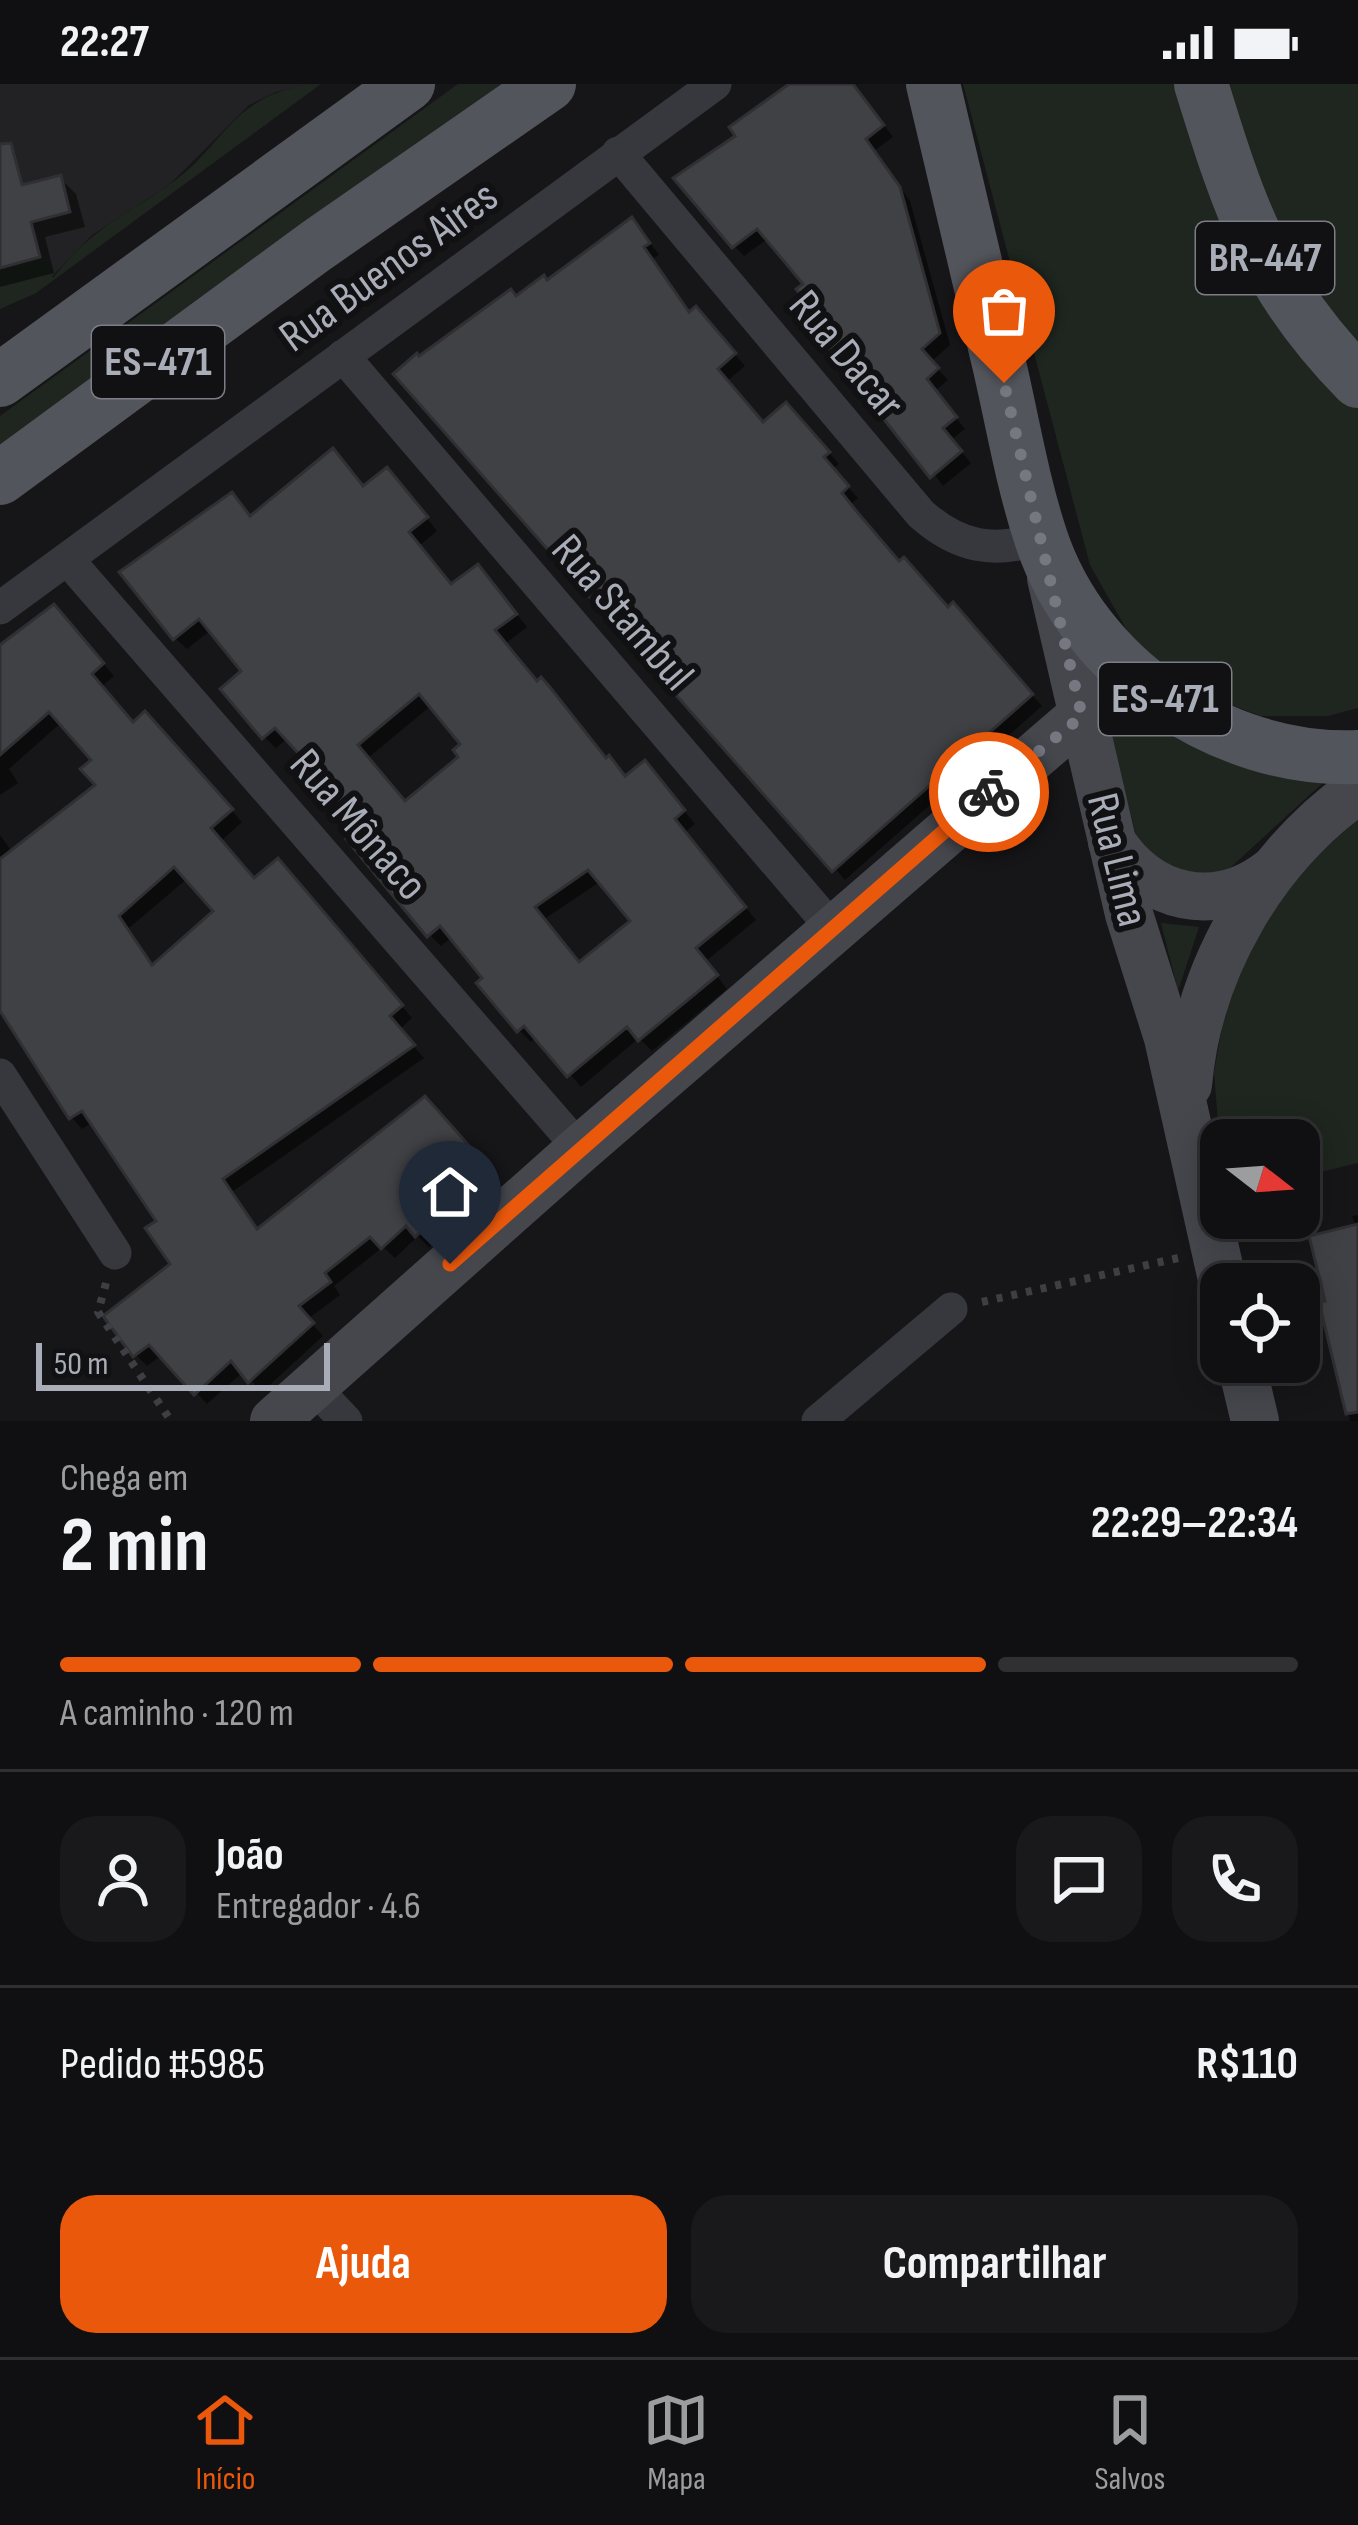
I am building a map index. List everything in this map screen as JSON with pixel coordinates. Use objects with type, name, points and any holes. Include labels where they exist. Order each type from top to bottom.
[{"type":"main road","name":"ES-471","points":[[0,380],[408,84]]},
{"type":"main road","name":"ES-471","points":[[0,478],[316,246],[549,84]]},
{"type":"main road","name":"Rua Lima","points":[[933,84],[1041,538]]},
{"type":"main road","name":"BR-447","points":[[1206,99],[1244,218],[1270,268],[1299,314],[1358,381]]},
{"type":"main road","name":"ES-471","points":[[1041,538],[1076,608],[1099,640],[1156,693],[1207,723],[1263,746],[1358,758]]},
{"type":"street","name":"Rua Buenos Aires","points":[[0,608],[715,84]]},
{"type":"street","name":"Rua Dacar","points":[[619,153],[921,514],[938,529],[979,547],[1001,548],[1041,538]]},
{"type":"street","name":"Rua Stambul","points":[[344,356],[832,929]]},
{"type":"street","name":"Rua Lima","points":[[1041,538],[1219,1263]]},
{"type":"street","name":"Rua Mônaco","points":[[68,560],[580,1149]]},
{"type":"street","points":[[274,1421],[832,929],[1082,716]]},
{"type":"street","points":[[1186,1114],[1197,1029],[1210,987],[1246,910],[1306,833],[1358,790]]},
{"type":"street","points":[[1112,842],[1143,878],[1186,897],[1234,894],[1274,870]]},
{"type":"street","points":[[0,1075],[115,1253]]},
{"type":"street","points":[[818,1421],[951,1309]]},
{"type":"street","points":[[1246,1383],[1255,1421]]},
{"type":"street","points":[[314,1386],[346,1421]]},
{"type":"path","points":[[115,1253],[98,1312],[171,1421]]},
{"type":"path","points":[[951,1309],[1200,1270]]},
{"type":"shaded area","points":[[0,84],[310,84],[249,105],[169,185],[92,235],[36,293],[0,309]]},
{"type":"shaded area","points":[[321,84],[36,293],[0,309],[0,268],[46,256],[53,278],[94,236],[188,169],[245,111],[283,91]]},
{"type":"shaded area","points":[[458,84],[517,84],[0,459],[0,416]]},
{"type":"shaded area","points":[[963,84],[1358,84],[1358,708],[1328,716],[1260,716],[1186,687],[1129,634],[1090,565]]},
{"type":"shaded area","points":[[1109,684],[1327,779],[1231,867],[1205,876],[1173,870],[1140,850],[1102,703]]},
{"type":"shaded area","points":[[1358,819],[1358,1163],[1320,1172],[1320,1119],[1218,1119],[1214,1072],[1229,989],[1282,887]]},
{"type":"shaded area","points":[[1161,923],[1199,927],[1178,991]]},
{"type":"building","points":[[789,84],[853,84],[884,125],[866,139],[900,187],[940,333],[922,349],[939,368],[927,379],[957,417],[943,428],[962,451],[930,478],[799,311],[808,305],[796,289],[803,284],[757,229],[732,248],[673,178],[735,136],[729,127]]},
{"type":"building","points":[[11,143],[22,185],[61,175],[70,212],[31,222],[40,257],[0,268],[0,144]]},
{"type":"building","points":[[632,217],[650,243],[644,247],[689,312],[696,306],[736,353],[718,369],[763,422],[786,402],[830,452],[824,457],[849,486],[842,493],[858,513],[948,607],[953,602],[1033,694],[832,872],[393,374],[511,289],[516,296],[544,275],[547,280]]},
{"type":"building","points":[[333,448],[363,486],[387,467],[428,517],[409,532],[451,584],[478,564],[517,614],[495,630],[537,681],[541,677],[625,776],[645,760],[685,810],[675,819],[746,907],[696,948],[718,975],[638,1041],[627,1027],[567,1077],[524,1026],[517,1032],[476,983],[482,978],[440,926],[427,937],[346,839],[360,827],[320,777],[275,728],[262,739],[220,689],[241,671],[199,619],[173,640],[119,572],[232,492],[250,516]],"holes":[[[419,694],[460,744],[453,750],[458,757],[405,801],[358,745]],[[588,870],[630,921],[579,962],[535,907]]]},
{"type":"building","points":[[54,604],[104,663],[92,674],[133,722],[145,711],[233,809],[211,828],[254,878],[278,858],[403,1005],[390,1016],[415,1045],[223,1179],[257,1229],[425,1096],[472,1149],[432,1186],[450,1207],[415,1237],[406,1226],[381,1249],[370,1237],[325,1273],[331,1282],[299,1306],[314,1323],[248,1383],[231,1361],[194,1395],[149,1345],[133,1357],[103,1316],[170,1264],[145,1228],[156,1221],[82,1111],[69,1119],[0,1011],[0,859],[95,785],[80,769],[91,760],[49,712],[0,755],[0,645]],"holes":[[[174,867],[213,911],[152,965],[119,916]]]},
{"type":"building","points":[[1358,1224],[1358,1412],[1346,1414],[1320,1306],[1325,1301],[1320,1263],[1316,1263],[1310,1239],[1320,1239],[1320,1233]]},
{"type":"way so far","points":[[989,792],[1082,716],[1004,383]]},
{"type":"route","points":[[450,1264],[989,792]]}]
